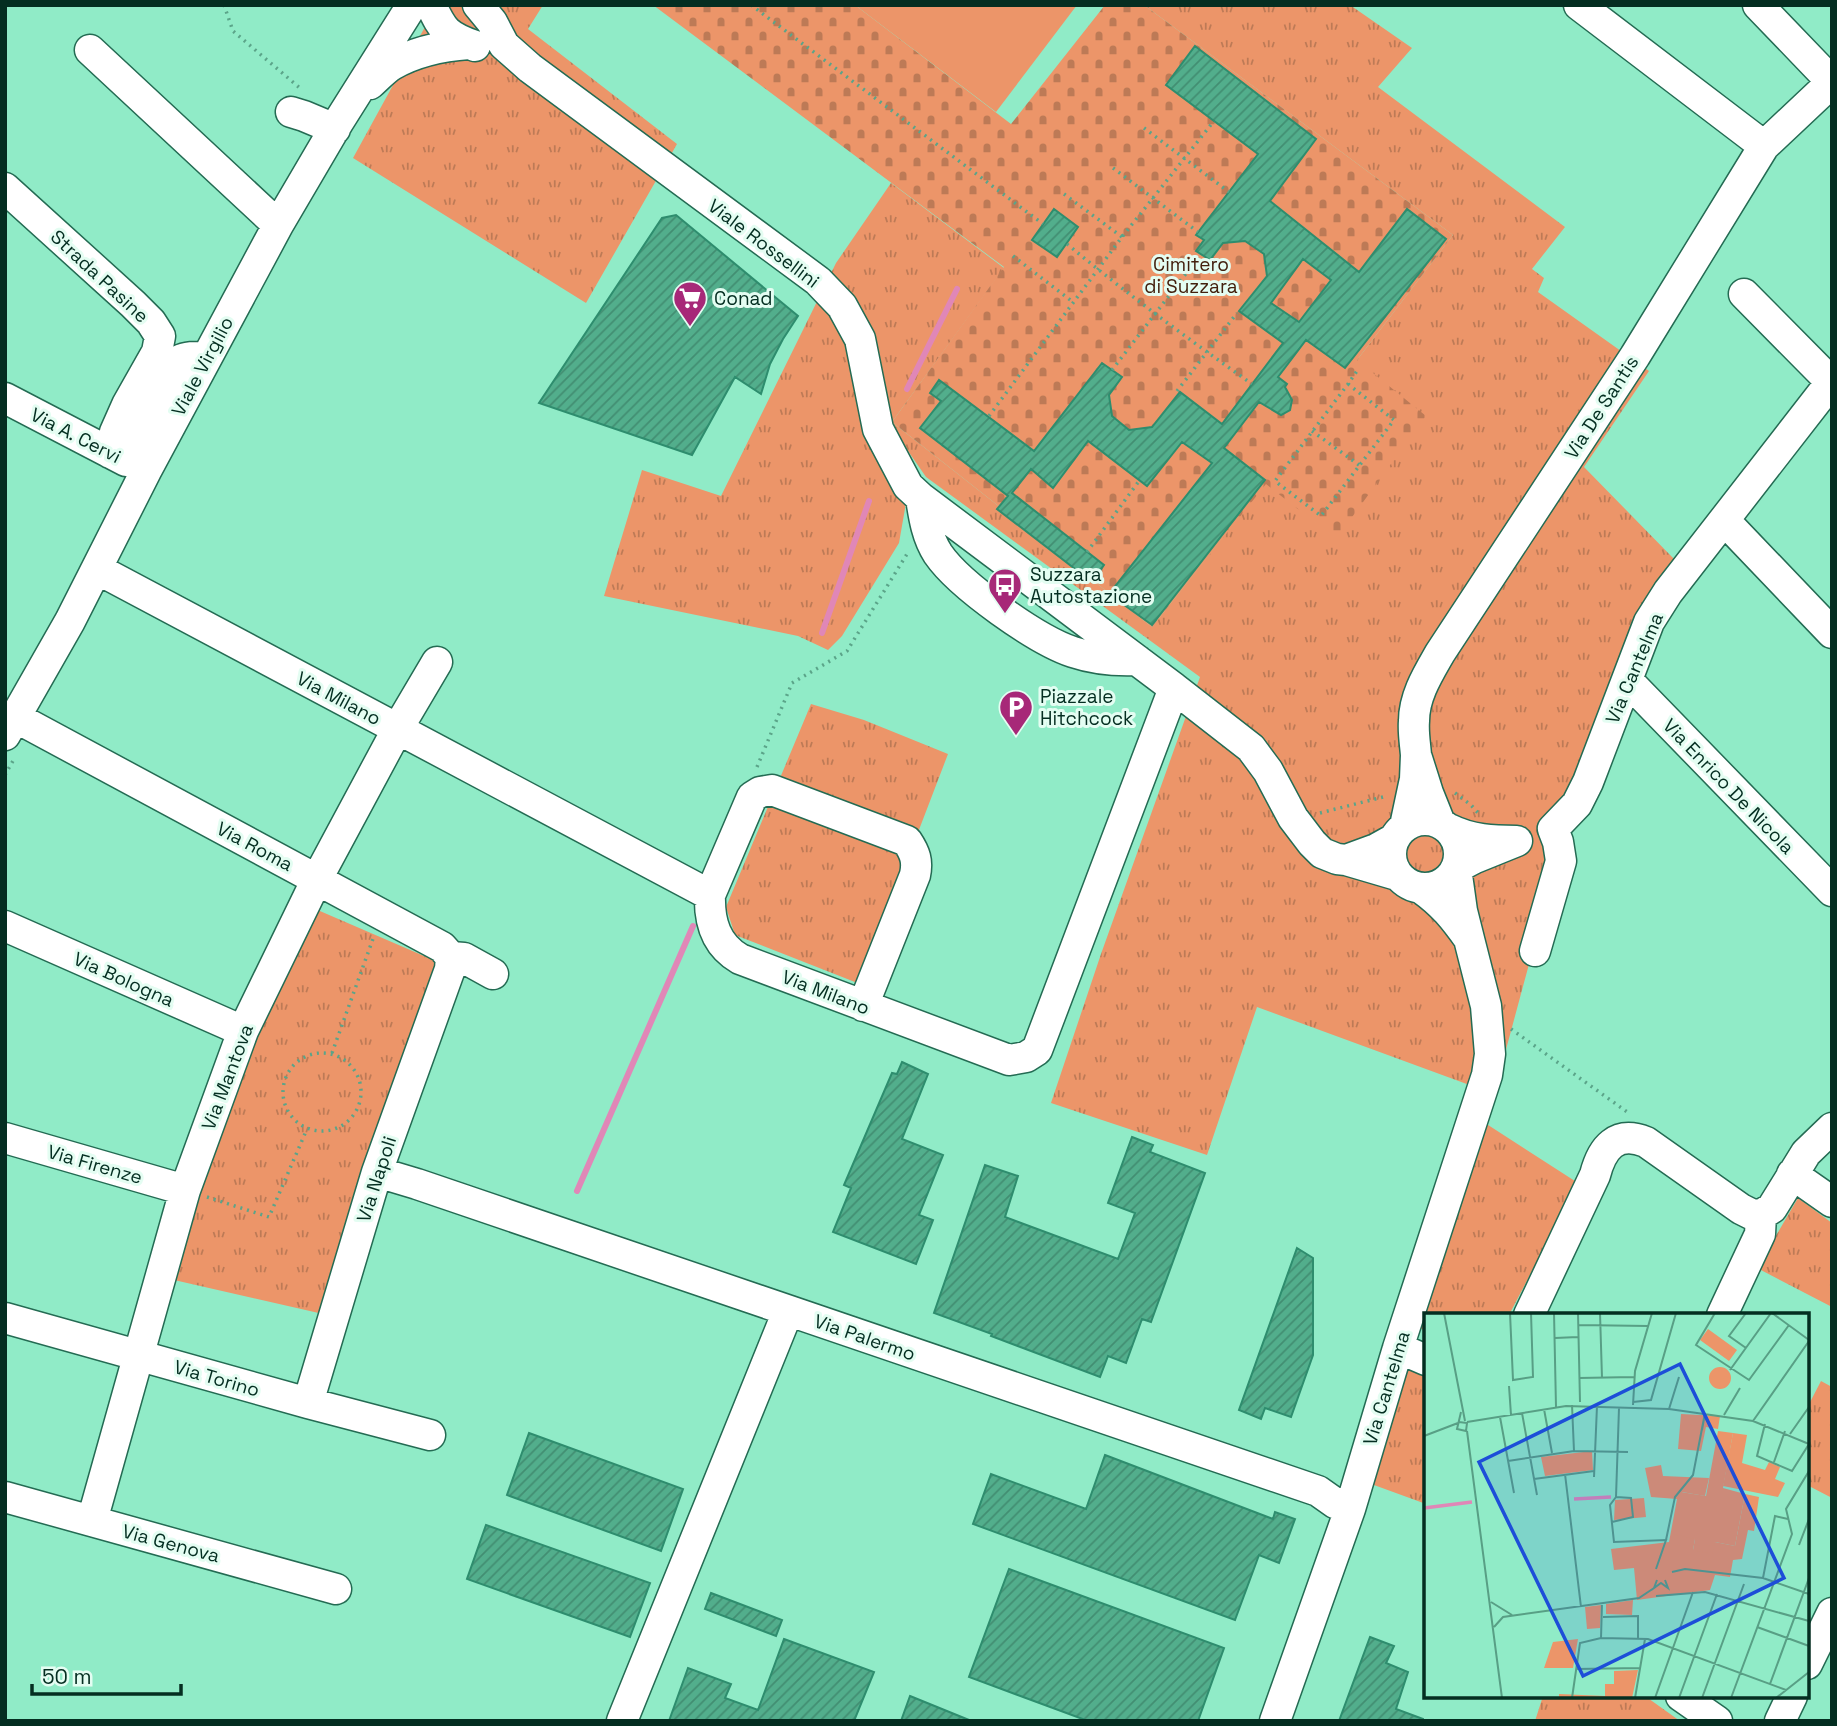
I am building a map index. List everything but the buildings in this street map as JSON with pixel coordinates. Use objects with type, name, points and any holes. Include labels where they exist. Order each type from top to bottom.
[{"type":"street","name":"Viale Virgilio","points":[[17,726],[97,569],[142,468],[207,357],[278,225],[412,5]]},
{"type":"street","points":[[431,5],[440,24],[452,37],[530,68]]},
{"type":"street","points":[[1578,5],[1765,146]]},
{"type":"street","points":[[1758,5],[1832,82]]},
{"type":"street","points":[[484,11],[504,45],[530,68]]},
{"type":"street","points":[[354,98],[390,66],[432,48],[469,44]]},
{"type":"street","points":[[90,50],[278,225]]},
{"type":"street","name":"Viale Rossellini","points":[[530,68],[818,281],[842,306],[860,339],[878,429],[908,486],[1174,688]]},
{"type":"street","name":"Via De Santis","points":[[1445,826],[1420,789],[1414,720],[1416,700],[1440,653],[1635,356],[1765,146],[1832,82]]},
{"type":"street","points":[[297,102],[304,116],[335,129]]},
{"type":"street","name":"Strada Pasine","points":[[5,188],[151,322],[160,335],[157,352],[127,405],[110,453]]},
{"type":"street","points":[[1744,294],[1831,382]]},
{"type":"street","name":"Via Cantelma","points":[[1553,829],[1577,804],[1588,782],[1650,622],[1668,592],[1831,382]]},
{"type":"street","name":"Via A. Cervi","points":[[5,398],[142,468]]},
{"type":"street","points":[[921,498],[926,528],[938,554],[958,578],[996,607],[1040,637],[1072,652],[1112,661],[1137,660]]},
{"type":"street","points":[[1724,520],[1832,633]]},
{"type":"street","name":"Via Milano","points":[[97,569],[710,895],[712,926],[723,946],[740,960],[1009,1060],[1026,1058],[1037,1050],[1174,688]]},
{"type":"street","name":"Via Mantova","points":[[92,1521],[185,1189],[243,1031],[317,880],[398,728],[437,662]]},
{"type":"street","name":"Via Enrico De Nicola","points":[[1627,680],[1832,891]]},
{"type":"street","points":[[1174,688],[1251,748],[1268,771],[1293,818],[1312,843],[1322,853],[1337,859],[1433,888],[1444,883],[1457,868],[1504,841],[1553,829],[1559,842],[1561,861],[1535,951]]},
{"type":"street","name":"Via Roma","points":[[17,726],[317,880],[442,947],[451,957],[464,958],[494,974]]},
{"type":"street","points":[[1420,789],[1391,849],[1391,860],[1410,882],[1439,901],[1451,913],[1469,939]]},
{"type":"street","points":[[710,895],[752,797],[763,791],[772,790],[906,841],[915,853],[915,875],[863,1006]]},
{"type":"street","points":[[1346,860],[1376,849],[1419,820],[1430,820],[1460,834],[1504,841]]},
{"type":"street","points":[[1445,826],[1459,848],[1457,868]]},
{"type":"street","name":"Via Cantelma","points":[[1275,1721],[1350,1509],[1398,1348],[1487,1075],[1490,1054],[1486,1006],[1462,911],[1457,868]]},
{"type":"street","name":"Via Bologna","points":[[5,926],[243,1031]]},
{"type":"street","name":"Via Napoli","points":[[308,1403],[377,1172],[450,970],[451,957]]},
{"type":"street","points":[[1530,1313],[1595,1175],[1598,1163],[1610,1146],[1621,1139],[1635,1138],[1646,1142],[1741,1209],[1761,1215],[1772,1208],[1806,1153],[1832,1128]]},
{"type":"street","name":"Via Firenze","points":[[5,1138],[185,1189]]},
{"type":"street","name":"Via Palermo","points":[[377,1172],[1318,1491],[1335,1503],[1350,1509]]},
{"type":"street","points":[[1792,1174],[1832,1202]]},
{"type":"street","points":[[1723,1313],[1760,1234],[1761,1215]]},
{"type":"street","points":[[622,1721],[788,1311]]},
{"type":"street","name":"Via Torino","points":[[5,1318],[430,1435]]},
{"type":"street","points":[[1398,1348],[1424,1359]]},
{"type":"street","name":"Via Genova","points":[[5,1497],[336,1589]]},
{"type":"street","points":[[1809,1660],[1832,1613]]},
{"type":"street","points":[[1684,1698],[1717,1721]]},
{"type":"street","points":[[1780,1721],[1790,1698]]},
{"type":"path","points":[[224,5],[233,31],[297,102]]},
{"type":"path","points":[[751,5],[1043,224]]},
{"type":"path","points":[[989,416],[1122,237],[1214,121]]},
{"type":"path","points":[[1144,128],[1229,191]]},
{"type":"path","points":[[1113,168],[1198,232]]},
{"type":"path","points":[[1064,194],[1122,237]]},
{"type":"path","points":[[1067,244],[1099,271],[1252,384]]},
{"type":"path","points":[[1112,370],[1201,254]]},
{"type":"path","points":[[1013,256],[1073,302]]},
{"type":"path","points":[[1177,391],[1237,313]]},
{"type":"path","points":[[1348,384],[1394,420],[1321,516],[1275,481],[1357,371]]},
{"type":"path","points":[[1312,431],[1360,465]]},
{"type":"path","points":[[1087,552],[1139,481]]},
{"type":"path","points":[[763,791],[755,777],[756,770],[792,683],[847,651],[908,554],[904,541]]},
{"type":"path","points":[[5,775],[17,726]]},
{"type":"path","points":[[1316,814],[1438,787],[1450,789],[1471,805],[1504,841]]},
{"type":"path","points":[[332,1054],[382,915]]},
{"type":"path","points":[[1507,1026],[1631,1114],[1626,1137]]},
{"type":"path","points":[[319,1052],[332,1054],[344,1059],[354,1068],[360,1079],[360,1105],[354,1116],[333,1130],[320,1132],[307,1129],[296,1122],[283,1099],[287,1073],[295,1063],[307,1056],[319,1052]]},
{"type":"path","points":[[185,1189],[269,1217],[307,1129]]},
{"type":"green space","points":[[437,5],[543,5],[528,29],[677,144],[586,303],[353,158]]},
{"type":"green space","name":"Cimitero di Suzzara","points":[[653,5],[855,5],[1011,124],[1105,5],[1144,5],[1453,235],[1357,360],[1426,416],[1336,539],[1266,484],[1152,627],[892,422],[1004,267]]},
{"type":"green space","points":[[855,5],[1077,5],[996,112]]},
{"type":"green space","points":[[1144,5],[1350,5],[1412,48],[1378,87],[1565,227],[1532,269],[1544,278],[1538,292],[1649,371],[1584,467],[1674,559],[1630,627],[1590,738],[1494,1094],[1257,1007],[1207,1155],[1051,1103],[1200,677],[926,477],[893,424],[906,503],[899,543],[842,636],[828,650],[798,636],[604,596],[642,470],[721,496],[836,263],[891,183],[1004,268],[892,422],[1152,627],[1266,483],[1336,538],[1357,360],[1453,235]]},
{"type":"green space","points":[[811,704],[864,720],[948,754],[860,984],[735,935],[726,907]]},
{"type":"green space","points":[[306,905],[438,962],[323,1314],[174,1280],[247,1036]]},
{"type":"green space","points":[[1485,1123],[1578,1183],[1510,1313],[1424,1313],[1424,1330],[1415,1326]]},
{"type":"green space","points":[[1798,1198],[1832,1223],[1832,1307],[1757,1268]]},
{"type":"green space","points":[[1405,1364],[1424,1374],[1424,1503],[1363,1481]]},
{"type":"green space","points":[[1821,1381],[1832,1387],[1832,1498],[1809,1486],[1809,1404]]},
{"type":"green space","points":[[1542,1698],[1648,1698],[1680,1721],[1535,1721]]},
{"type":"waterway","points":[[907,389],[957,289]]},
{"type":"waterway","points":[[822,633],[869,501]]},
{"type":"waterway","points":[[577,1191],[693,926]]},
{"type":"place","name":"Conad","points":[[690,328]]},
{"type":"place","name":"Suzzara Autostazione","points":[[1005,615]]},
{"type":"place","name":"Piazzale Hitchcock","points":[[1016,737]]}]
